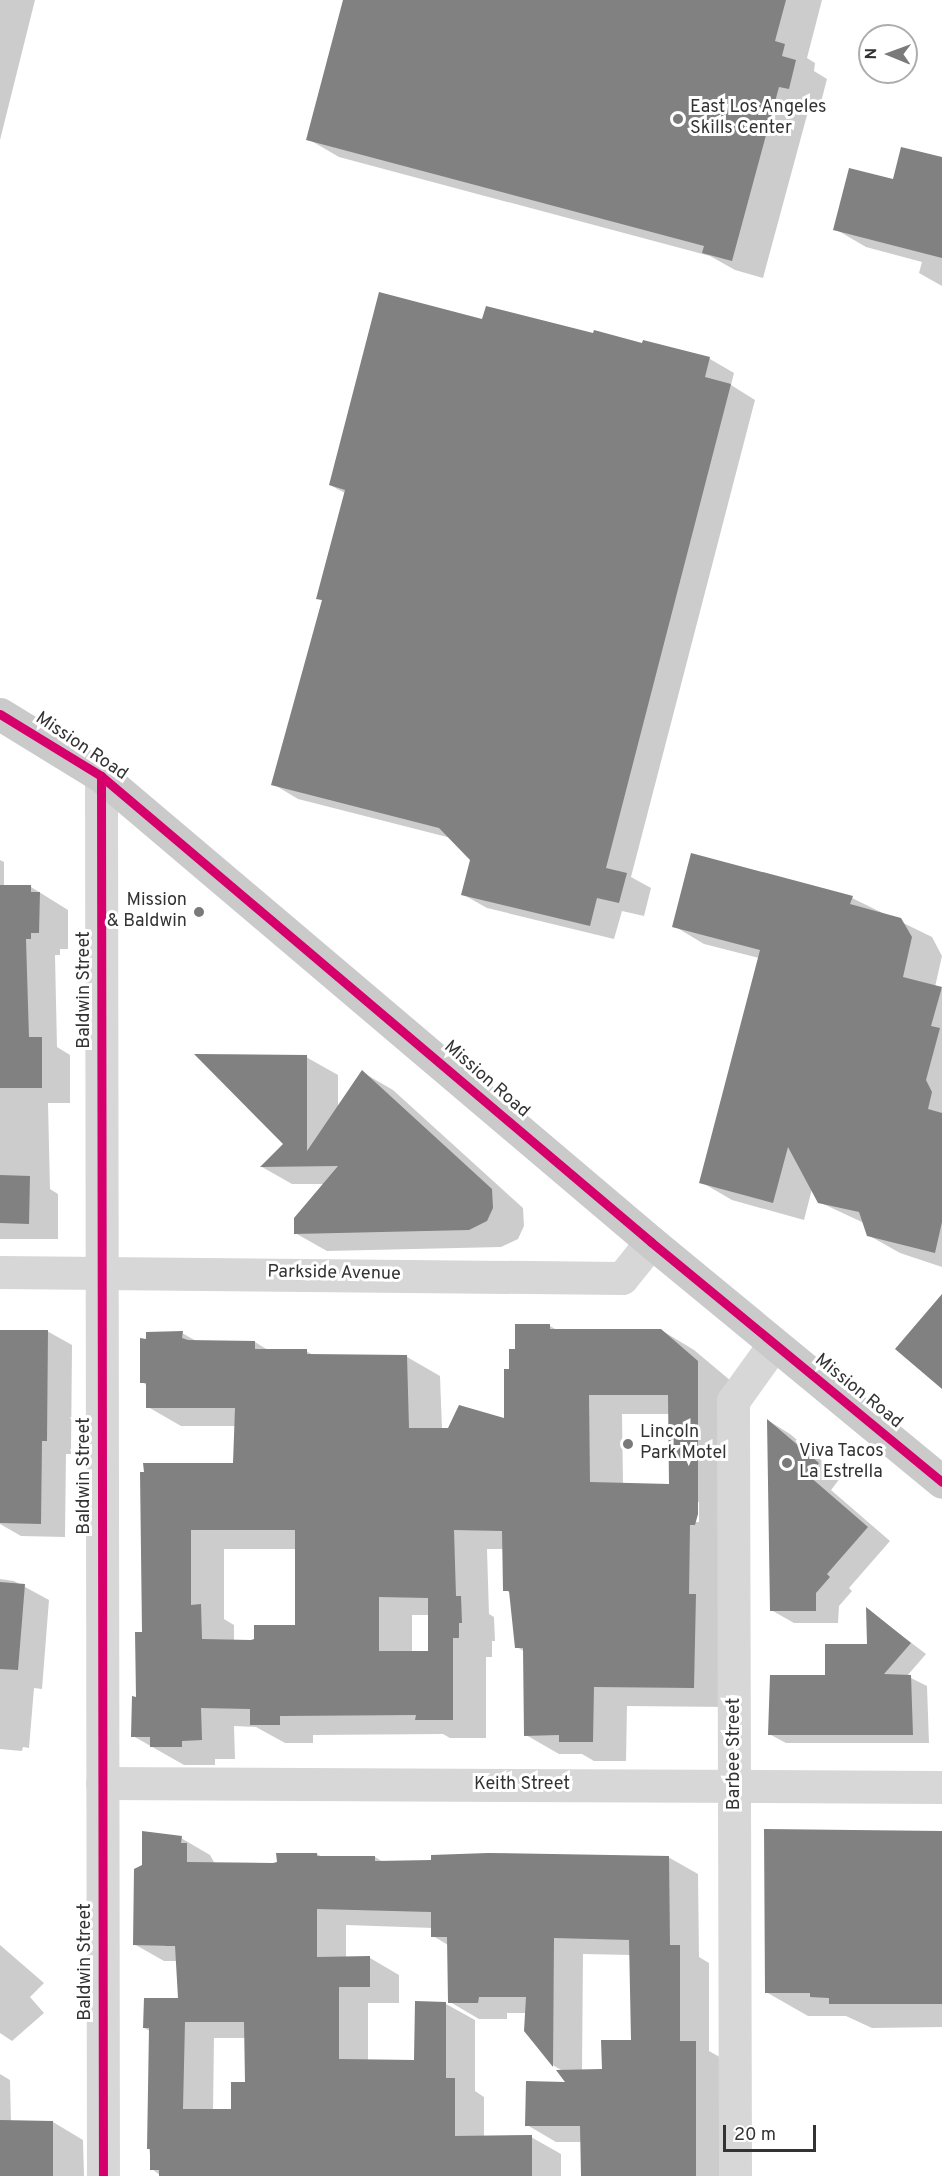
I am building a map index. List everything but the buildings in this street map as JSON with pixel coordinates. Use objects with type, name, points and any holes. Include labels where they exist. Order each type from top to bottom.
[{"type":"main road","name":"Mission Road","points":[[0,714],[101,776],[651,1242],[942,1482]]},
{"type":"street","name":"Baldwin Street","points":[[101,776],[102,2176]]},
{"type":"street","name":"Parkside Avenue","points":[[0,1272],[622,1278],[651,1242]]},
{"type":"street","name":"Barbee Street","points":[[735,2176],[733,1401],[774,1344]]},
{"type":"street","name":"Keith Street","points":[[102,1783],[942,1787]]},
{"type":"cycle path","points":[[0,714],[101,776],[651,1242],[942,1482]]},
{"type":"cycle path","points":[[101,776],[103,2176]]},
{"type":"place","name":"East Los Angeles Skills Center","points":[[678,119]]},
{"type":"place","name":"Mission & Baldwin","points":[[199,912]]},
{"type":"place","name":"Lincoln Park Motel","points":[[628,1444]]},
{"type":"place","name":"Viva Tacos La Estrella","points":[[787,1463]]}]
